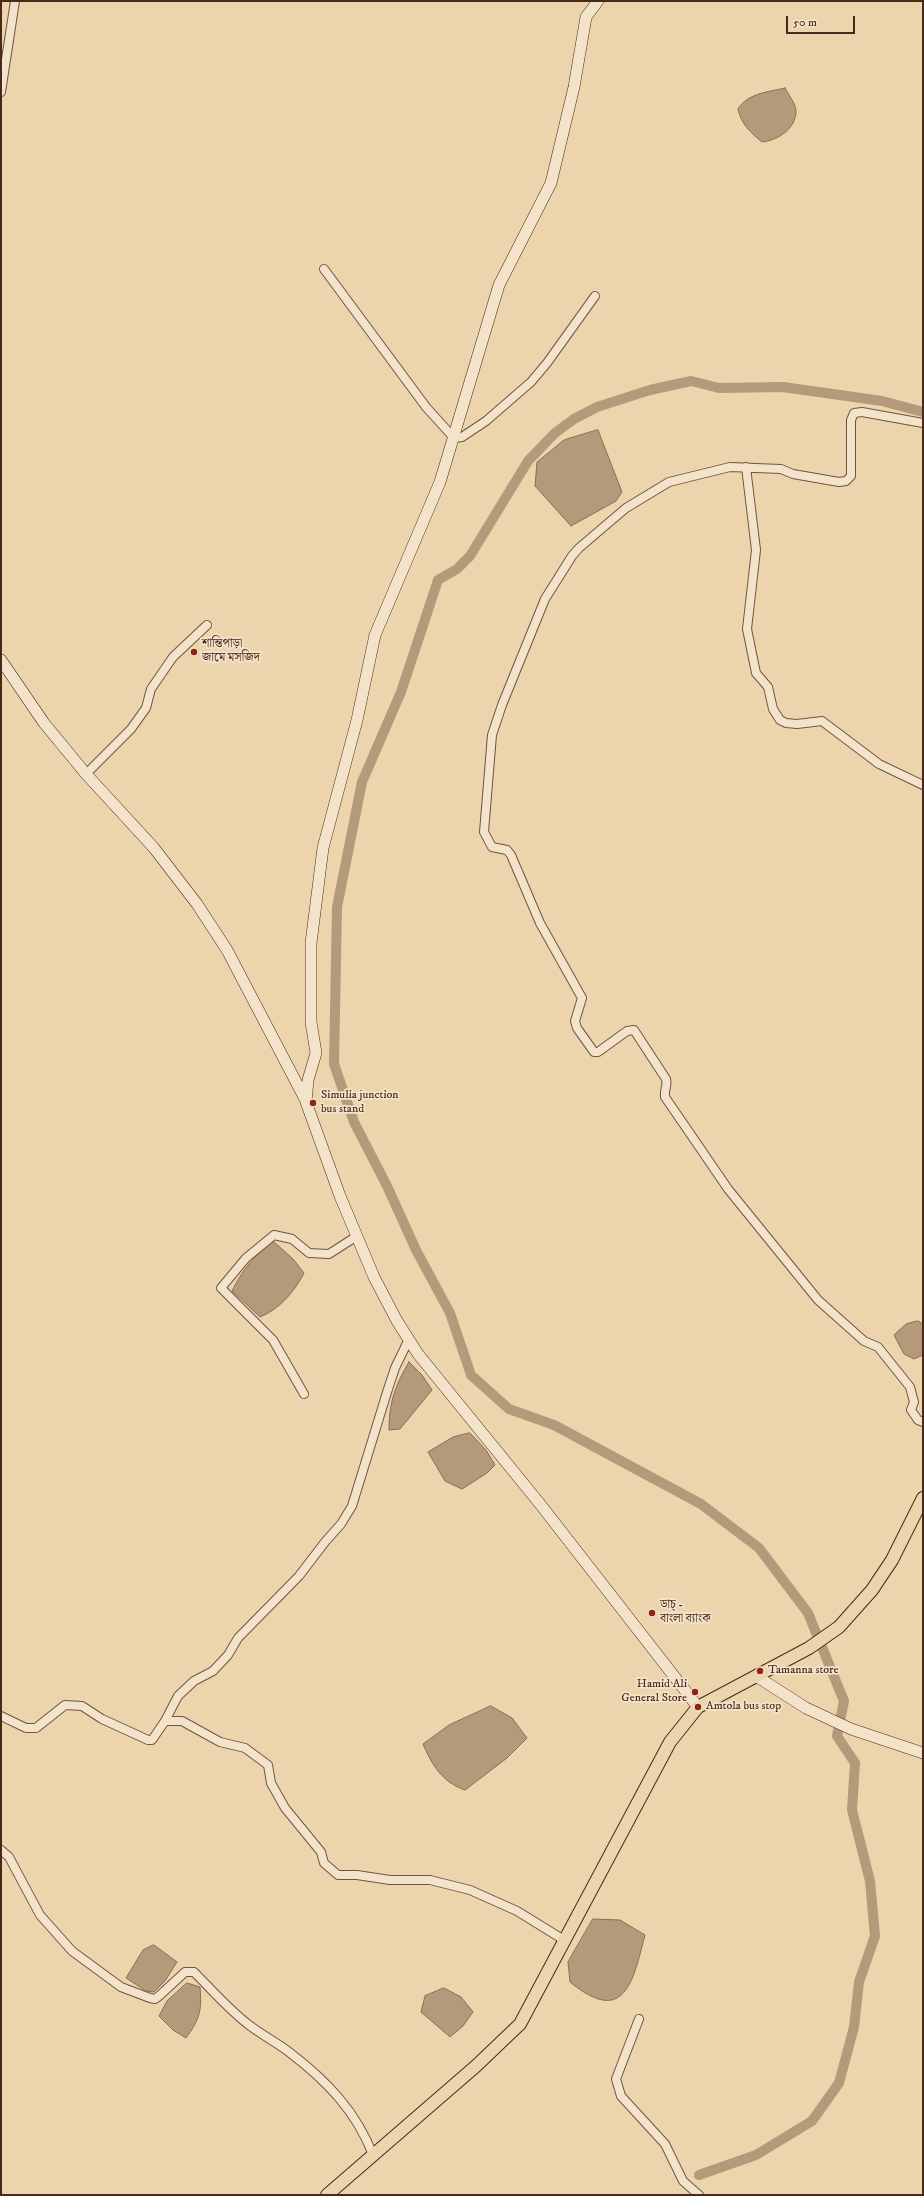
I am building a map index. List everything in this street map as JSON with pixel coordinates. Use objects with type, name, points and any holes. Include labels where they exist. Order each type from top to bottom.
[{"type":"main road","points":[[327,2195],[520,2024],[670,1742],[698,1707],[809,1648],[825,1635],[839,1627],[872,1590],[892,1560],[923,1498]]},
{"type":"street","points":[[1,92],[15,1]]},
{"type":"street","points":[[306,1102],[308,1080],[316,1053],[311,1022],[311,943],[323,848],[357,720],[375,635],[440,482],[499,285],[551,183],[574,87],[586,17],[598,1]]},
{"type":"street","points":[[324,270],[426,407],[454,438],[462,438],[486,421],[531,382],[547,363],[595,296]]},
{"type":"street","points":[[923,423],[862,412],[854,414],[851,420],[851,476],[846,481],[839,482],[793,474],[781,470],[730,467],[669,482],[639,499],[616,516],[572,556],[545,599],[502,705],[492,735],[484,832],[492,847],[508,850],[540,923],[582,998],[575,1021],[577,1028],[594,1052],[598,1052],[627,1031],[634,1030],[666,1079],[667,1084],[664,1090],[665,1097],[728,1188],[818,1300],[864,1341],[878,1348],[910,1387],[914,1402],[912,1410],[918,1420],[923,1422]]},
{"type":"street","points":[[746,467],[756,550],[747,629],[756,672],[768,687],[773,709],[780,720],[786,723],[797,724],[822,721],[879,764],[923,785]]},
{"type":"street","points":[[86,774],[112,745],[131,729],[146,708],[151,689],[173,657],[206,625]]},
{"type":"street","points":[[1,660],[44,723],[86,774],[154,848],[197,904],[227,950],[306,1102],[340,1196],[374,1277],[409,1339],[464,1412],[665,1662],[698,1707]]},
{"type":"street","points":[[304,1394],[273,1340],[221,1288],[246,1258],[274,1235],[292,1238],[310,1253],[329,1254],[357,1236]]},
{"type":"street","points":[[1,1716],[26,1728],[36,1728],[65,1705],[82,1706],[102,1718],[148,1740],[152,1740],[166,1721],[178,1696],[194,1681],[213,1671],[228,1655],[247,1628],[299,1576],[341,1524],[352,1506],[395,1368],[409,1339]]},
{"type":"street","points":[[756,1676],[799,1704],[819,1714],[852,1729],[923,1753]]},
{"type":"street","points":[[166,1721],[182,1721],[220,1742],[245,1748],[268,1765],[270,1784],[285,1808],[321,1852],[324,1863],[338,1875],[357,1875],[390,1880],[430,1880],[470,1890],[517,1911],[564,1940]]},
{"type":"street","points":[[1,1850],[9,1858],[40,1915],[72,1951],[121,1987],[155,1999],[185,1972],[194,1972],[248,2024],[290,2052],[326,2085],[350,2110],[365,2135],[372,2156]]},
{"type":"street","points":[[639,2019],[616,2079],[621,2096],[665,2144],[683,2181],[699,2195]]},
{"type":"shaded area","points":[[785,88],[796,108],[793,123],[780,136],[762,142],[750,132],[744,124],[738,109],[753,96]]},
{"type":"shaded area","points":[[598,430],[622,492],[616,501],[571,526],[535,486],[537,462],[564,440]]},
{"type":"shaded area","points":[[273,1241],[293,1259],[304,1273],[286,1299],[267,1314],[260,1317],[232,1291],[240,1276],[250,1263]]},
{"type":"shaded area","points":[[918,1321],[923,1324],[923,1355],[914,1359],[904,1354],[894,1335],[906,1324]]},
{"type":"shaded area","points":[[409,1362],[422,1375],[432,1390],[400,1429],[389,1430],[390,1411],[394,1394]]},
{"type":"shaded area","points":[[470,1433],[486,1450],[495,1465],[487,1473],[462,1489],[445,1481],[428,1452],[453,1437]]},
{"type":"shaded area","points":[[491,1706],[512,1718],[527,1738],[507,1758],[465,1790],[457,1787],[439,1772],[430,1759],[423,1744],[449,1725]]},
{"type":"shaded area","points":[[593,1919],[620,1920],[645,1935],[636,1968],[630,1982],[624,1993],[615,1999],[603,2000],[589,1995],[570,1982],[568,1962]]},
{"type":"shaded area","points":[[154,1945],[177,1962],[165,1981],[154,1992],[146,1991],[126,1978],[143,1950]]},
{"type":"shaded area","points":[[187,1983],[200,1987],[201,2002],[197,2020],[186,2038],[173,2030],[159,2016],[167,2001]]},
{"type":"shaded area","points":[[444,1988],[461,1997],[473,2012],[463,2026],[450,2037],[421,2012],[425,1996]]},
{"type":"waterway","points":[[699,2175],[756,2155],[812,2121],[839,2083],[854,2027],[859,1982],[875,1936],[870,1881],[852,1810],[855,1763],[837,1736],[844,1701],[808,1613],[759,1548],[701,1504],[554,1425],[509,1409],[471,1375],[450,1313],[416,1250],[387,1186],[354,1122],[334,1064],[337,907],[362,782],[401,692],[438,580],[457,569],[470,556],[528,461],[555,433],[574,419],[597,407],[650,390],[691,381],[719,388],[783,387],[882,401],[923,412]]},
{"type":"place","name":"শান্তিপাড়া জামে মসজিদ","points":[[194,652]]},
{"type":"place","name":"Simulia junction bus stand","points":[[313,1103]]},
{"type":"place","name":"ডাচ্ - বাংলা ব্যাংক","points":[[652,1613]]},
{"type":"place","name":"Tamanna store","points":[[760,1671]]},
{"type":"place","name":"Hamid Ali General Store","points":[[695,1692]]},
{"type":"place","name":"Amtola bus stop","points":[[698,1707]]}]
